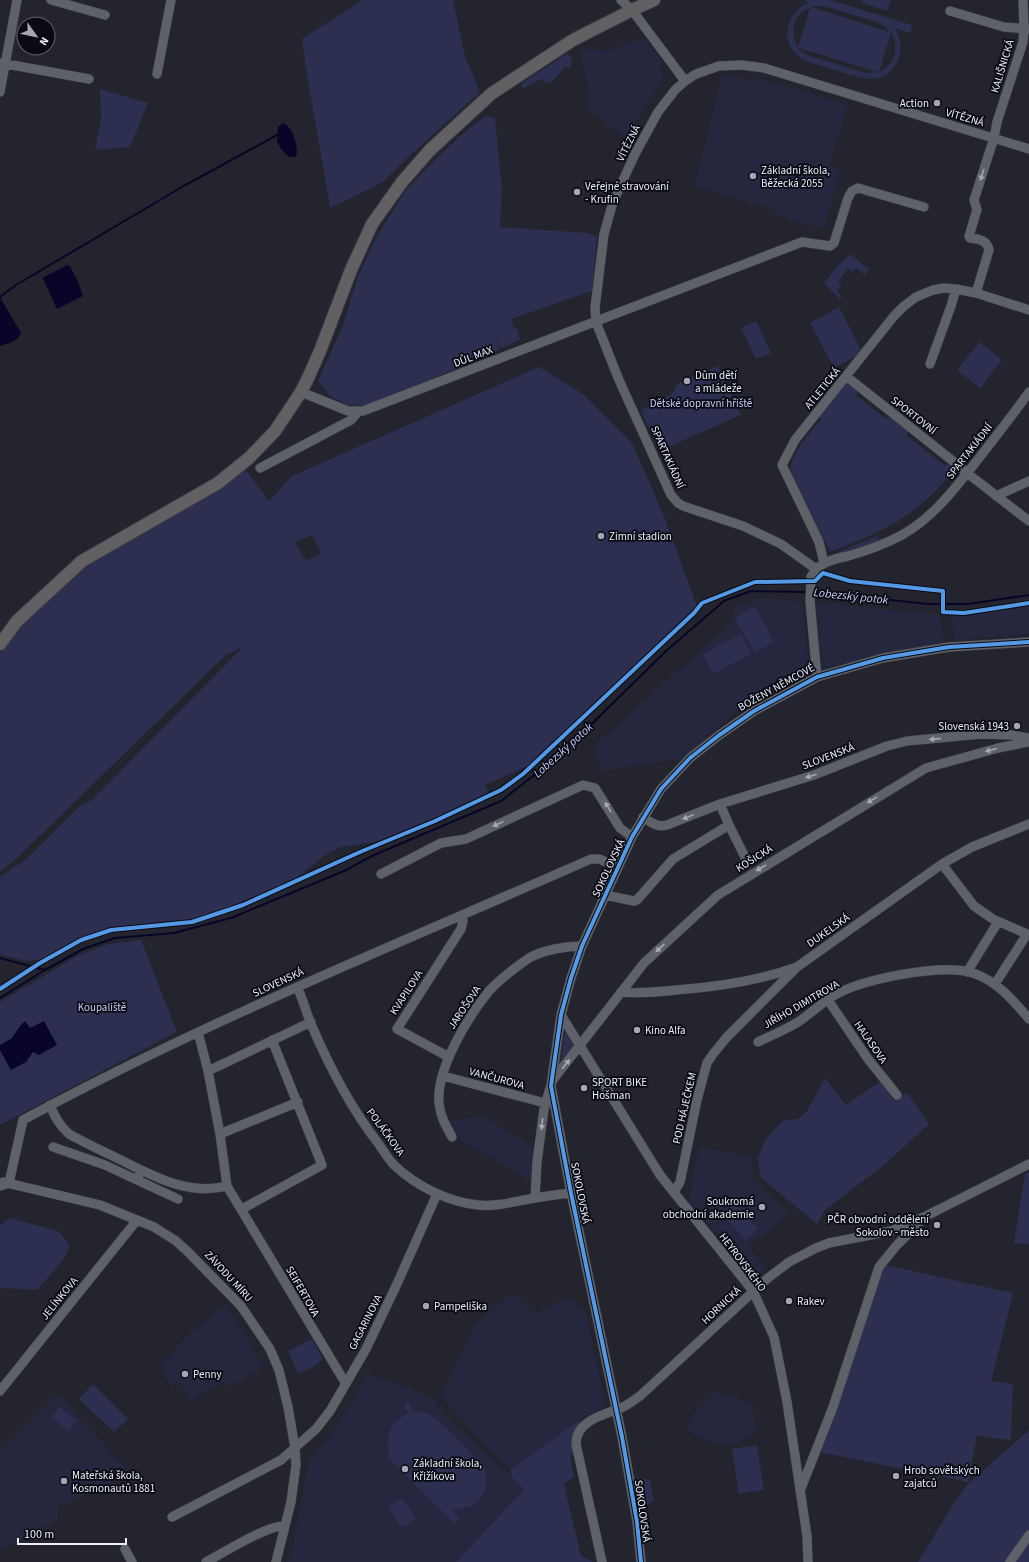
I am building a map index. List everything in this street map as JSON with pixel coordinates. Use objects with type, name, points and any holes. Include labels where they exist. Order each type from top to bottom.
[{"type":"main road","points":[[0,644],[17,621],[82,561],[218,483],[249,458],[275,431],[301,392],[320,351],[351,270],[364,241],[386,203],[414,167],[430,150],[491,94],[573,40],[654,0]]},
{"type":"street","points":[[0,92],[3,63],[17,0]]},
{"type":"street","points":[[51,0],[105,15]]},
{"type":"street","points":[[157,74],[171,0]]},
{"type":"street","points":[[621,0],[632,10],[685,80]]},
{"type":"street","name":"KALIŠNICKÁ","points":[[994,138],[997,122],[1027,29],[1023,0]]},
{"type":"street","points":[[950,11],[1004,28],[1027,29]]},
{"type":"street","points":[[3,63],[90,78]]},
{"type":"street","name":"VÍTĚZNÁ","points":[[596,322],[595,308],[602,241],[613,202],[635,154],[658,112],[685,80],[703,71],[719,66],[742,65],[764,68],[1029,150]]},
{"type":"street","points":[[976,293],[989,250],[988,246],[983,240],[970,238],[969,236],[977,210],[974,200],[994,138]]},
{"type":"street","points":[[596,322],[802,242],[830,246],[834,243],[848,198],[852,191],[858,188],[924,207]]},
{"type":"street","name":"ATLETICKÁ","points":[[824,563],[819,542],[782,465],[795,440],[894,316],[916,297],[932,290],[944,288],[976,293],[1029,310]]},
{"type":"street","points":[[930,364],[956,289]]},
{"type":"street","name":"DŮL MAX","points":[[301,392],[348,411],[358,412],[368,410],[596,322]]},
{"type":"street","name":"SPARTAKIÁDNÍ","points":[[596,322],[619,380],[674,500],[683,506],[743,526],[781,544],[816,570]]},
{"type":"street","name":"SPORTOVNÍ","points":[[846,376],[996,496],[1029,520]]},
{"type":"street","name":"SPARTAKIÁDNÍ","points":[[817,677],[810,601],[811,577],[816,570],[824,563],[887,542],[903,534],[935,509],[967,473],[1029,392]]},
{"type":"street","name":"DŮL MAX","points":[[260,468],[351,420],[358,412]]},
{"type":"street","points":[[996,496],[1029,481]]},
{"type":"street","name":"BOŽENY NĚMCOVÉ","points":[[632,837],[661,789],[690,758],[754,711],[817,677],[883,658],[949,648],[1029,642]]},
{"type":"street","name":"SLOVENSKÁ","points":[[643,817],[656,825],[664,826],[720,804],[814,775],[887,746],[907,741],[981,734],[1011,735],[1029,738]]},
{"type":"street","name":"KOŠICKÁ","points":[[551,1084],[644,963],[718,895],[926,768],[998,748],[1029,742]]},
{"type":"street","points":[[381,874],[442,843],[466,839],[583,785],[595,788],[620,828],[632,837]]},
{"type":"street","points":[[720,804],[728,825],[746,859]]},
{"type":"street","name":"DUKELSKÁ","points":[[621,992],[637,993],[721,986],[779,973],[797,967],[942,864],[972,847],[1029,824]]},
{"type":"street","points":[[605,895],[634,901],[637,900],[672,859],[728,825]]},
{"type":"street","name":"SOKOLOVSKÁ","points":[[535,1198],[537,1162],[545,1103],[551,1084],[560,1015],[582,946],[632,837]]},
{"type":"street","name":"SLOVENSKÁ","points":[[10,1183],[23,1120],[50,1105],[198,1032],[384,948],[462,916],[591,859],[599,859],[618,867]]},
{"type":"street","points":[[942,864],[974,906],[998,922],[1028,934],[995,984]]},
{"type":"street","name":"KVAPILOVA","points":[[449,1057],[397,1030],[461,929],[463,921],[462,916]]},
{"type":"street","points":[[967,972],[998,922]]},
{"type":"street","name":"JAROŠOVA","points":[[452,1137],[444,1123],[439,1102],[443,1076],[456,1041],[475,1011],[490,990],[509,973],[531,958],[560,947],[582,946]]},
{"type":"street","name":"POD HÁJEČKEM","points":[[674,1192],[680,1182],[697,1100],[707,1064],[727,1037],[797,967]]},
{"type":"street","name":"JIŘÍHO DIMITROVA","points":[[758,1042],[800,1020],[834,996],[886,977],[927,970],[960,970],[974,973],[995,984],[1006,993],[1029,1019]]},
{"type":"street","name":"POLÁČKOVA","points":[[297,987],[310,1022],[332,1071],[351,1103],[371,1134],[394,1164],[417,1183],[437,1194],[462,1202],[495,1206],[571,1192]]},
{"type":"street","name":"HALASOVA","points":[[828,1000],[868,1060],[897,1095]]},
{"type":"street","name":"HEYROVSKÉHO","points":[[560,1015],[660,1175],[753,1291],[774,1337],[787,1402],[806,1536],[808,1562]]},
{"type":"street","points":[[208,1071],[310,1022]]},
{"type":"street","name":"SEIFERTOVA","points":[[198,1032],[208,1071],[228,1186],[314,1333],[346,1384]]},
{"type":"street","points":[[242,1209],[322,1165],[272,1040]]},
{"type":"street","name":"VANČUROVA","points":[[443,1076],[545,1103]]},
{"type":"street","name":"SOKOLOVSKÁ","points":[[551,1084],[571,1192],[616,1409],[637,1522],[641,1562]]},
{"type":"street","points":[[220,1134],[298,1102]]},
{"type":"street","points":[[50,1105],[55,1118],[69,1134],[142,1170],[182,1186],[203,1189],[217,1189],[228,1186]]},
{"type":"street","points":[[53,1148],[105,1165],[178,1199]]},
{"type":"street","name":"HORNICKÁ","points":[[602,1562],[576,1444],[576,1436],[581,1428],[604,1413],[623,1407],[640,1396],[753,1291],[789,1262],[829,1243],[891,1231],[926,1216],[1029,1164]]},
{"type":"street","points":[[137,1180],[142,1170]]},
{"type":"street","name":"ZÁVODU MÍRU","points":[[0,1181],[100,1205],[154,1227],[176,1241],[203,1265],[241,1306],[270,1350],[279,1370],[288,1407],[295,1448],[296,1465],[291,1502],[276,1561]]},
{"type":"street","points":[[0,1186],[10,1183]]},
{"type":"street","name":"GAGARINOVA","points":[[172,1517],[280,1460],[316,1429],[326,1417],[346,1384],[379,1323],[437,1194]]},
{"type":"street","points":[[800,1492],[833,1407],[879,1267],[896,1246],[926,1216]]},
{"type":"street","name":"JELÍNKOVA","points":[[0,1391],[137,1220]]},
{"type":"street","points":[[206,1562],[258,1534],[279,1525],[285,1526]]},
{"type":"street","points":[[1010,1562],[1029,1535]]},
{"type":"street","points":[[125,1549],[132,1562]]},
{"type":"shaded area","points":[[643,37],[660,58],[663,78],[633,127],[628,140],[587,107],[590,97],[580,52],[588,49],[611,50]]},
{"type":"shaded area","points":[[723,73],[754,82],[756,77],[848,105],[829,165],[841,169],[825,225],[820,228],[774,214],[775,210],[694,186]]},
{"type":"shaded area","points":[[283,123],[290,129],[296,143],[296,157],[290,157],[287,155],[277,142],[278,127]]},
{"type":"shaded area","points":[[67,265],[70,266],[83,296],[57,309],[43,279],[44,277]]},
{"type":"shaded area","points":[[0,297],[21,333],[15,340],[0,346]]},
{"type":"shaded area","points":[[759,598],[802,602],[809,666],[731,715],[677,762],[675,759],[602,771],[593,747],[729,626],[736,606]]},
{"type":"shaded area","points":[[822,603],[940,615],[945,644],[899,650],[824,669],[816,631],[815,608]]},
{"type":"shaded area","points":[[1029,606],[1029,634],[954,640],[951,617]]},
{"type":"shaded area","points":[[25,1021],[30,1028],[44,1021],[57,1045],[39,1055],[33,1052],[26,1062],[11,1070],[0,1050],[0,1045],[11,1039]]},
{"type":"shaded area","points":[[485,1117],[535,1149],[531,1181],[462,1141],[448,1121]]},
{"type":"shaded area","points":[[698,1149],[730,1152],[752,1158],[753,1173],[749,1177],[789,1214],[765,1235],[763,1234],[748,1246],[766,1270],[761,1274],[756,1275],[749,1273],[730,1247],[688,1202]]},
{"type":"shaded area","points":[[512,1294],[528,1305],[534,1315],[566,1297],[586,1312],[606,1406],[581,1419],[510,1470],[484,1445],[441,1396],[475,1324]]},
{"type":"shaded area","points":[[225,1305],[246,1336],[264,1367],[228,1387],[225,1381],[196,1396],[197,1398],[190,1401],[179,1382],[171,1386],[160,1366],[188,1336]]},
{"type":"shaded area","name":"Základní škola, Křižíkova","points":[[367,1373],[438,1400],[436,1408],[524,1488],[456,1562],[287,1562],[293,1546],[308,1462],[329,1437],[350,1405]]},
{"type":"shaded area","points":[[713,1390],[752,1403],[756,1433],[740,1441],[721,1445],[695,1435],[685,1426],[704,1402],[708,1402]]},
{"type":"shaded area","points":[[58,1394],[124,1467],[121,1477],[68,1504],[59,1503],[58,1519],[0,1550],[0,1452]]},
{"type":"green space","points":[[362,0],[453,0],[465,56],[480,92],[406,159],[383,182],[330,208],[302,39]]},
{"type":"green space","points":[[803,0],[830,0],[912,25],[910,33],[895,28],[899,36],[901,48],[900,56],[892,70],[877,78],[858,77],[810,62],[799,57],[792,50],[789,43],[787,35],[788,27],[795,12],[809,2]],"holes":[[[811,7],[827,7],[880,23],[890,32]],[[810,8],[798,47],[794,36],[795,24],[800,14]],[[891,32],[895,44],[894,55],[889,65],[879,72]],[[798,48],[878,72],[865,73],[807,55]]]},
{"type":"green space","points":[[863,0],[891,0],[887,11],[862,3]]},
{"type":"green space","points":[[568,53],[572,61],[570,70],[566,66],[552,82],[547,83],[541,79],[524,88],[522,87],[522,83]]},
{"type":"green space","points":[[100,89],[148,103],[130,147],[95,150],[101,117]]},
{"type":"green space","points":[[485,116],[495,118],[502,190],[500,227],[588,233],[597,237],[592,291],[511,319],[514,329],[517,328],[520,340],[500,349],[496,326],[499,350],[368,406],[348,405],[330,396],[318,381],[342,328],[357,279],[373,244],[407,189],[459,137]]},
{"type":"green space","points":[[850,254],[869,269],[865,275],[856,268],[852,272],[848,269],[838,282],[842,285],[837,291],[842,296],[840,299],[824,283],[840,263],[841,264]]},
{"type":"green space","points":[[839,307],[861,350],[856,356],[834,368],[810,323]]},
{"type":"green space","points":[[756,321],[771,353],[756,359],[741,328]]},
{"type":"green space","points":[[980,342],[1002,360],[980,388],[957,370]]},
{"type":"green space","name":"Dětské dopravní hřiště","points":[[718,366],[741,415],[659,451],[641,410],[672,394],[677,384]]},
{"type":"green space","points":[[539,367],[583,394],[632,443],[664,516],[697,606],[528,766],[485,785],[489,794],[382,841],[341,847],[328,853],[295,879],[221,911],[193,919],[111,929],[82,938],[44,959],[25,961],[0,954],[0,877],[28,858],[81,805],[92,800],[243,647],[227,654],[18,857],[0,872],[0,653],[17,621],[82,561],[151,521],[246,470],[269,501],[292,476]],"holes":[[[312,535],[321,553],[306,561],[295,543]]]},
{"type":"green space","points":[[849,383],[859,390],[856,395],[886,419],[890,415],[909,430],[906,435],[945,466],[949,462],[956,467],[935,492],[912,512],[887,527],[831,551],[829,550],[825,540],[822,540],[791,477],[791,469],[796,453],[821,419],[819,417],[845,385]]},
{"type":"green space","points":[[877,536],[879,541],[837,554],[838,552]]},
{"type":"green space","points":[[755,606],[774,642],[755,653],[735,618]]},
{"type":"green space","points":[[741,634],[751,654],[713,674],[703,654]]},
{"type":"green space","name":"Koupaliště","points":[[141,940],[177,1032],[0,1125],[0,1002],[77,956],[108,944]]},
{"type":"green space","points":[[565,1031],[574,1046],[561,1059]]},
{"type":"green space","points":[[825,1078],[846,1105],[882,1080],[893,1100],[907,1092],[929,1124],[884,1165],[825,1210],[817,1224],[761,1178],[758,1158],[765,1140],[782,1121],[798,1119],[807,1111]]},
{"type":"green space","points":[[1029,1172],[1029,1244],[1014,1243],[1025,1174]]},
{"type":"green space","points":[[735,1203],[758,1229],[745,1240],[722,1214]]},
{"type":"green space","points":[[9,1218],[58,1231],[70,1245],[64,1259],[37,1290],[0,1289],[0,1226]]},
{"type":"green space","points":[[885,1265],[1013,1293],[991,1381],[1013,1384],[1011,1440],[977,1436],[968,1482],[819,1452],[836,1410]]},
{"type":"green space","points":[[312,1339],[323,1359],[312,1368],[298,1373],[288,1351]]},
{"type":"green space","points":[[93,1384],[128,1419],[114,1432],[79,1399]]},
{"type":"green space","points":[[408,1402],[414,1412],[430,1415],[444,1426],[461,1442],[485,1471],[486,1486],[479,1500],[466,1508],[451,1509],[460,1518],[455,1524],[386,1456],[390,1452],[388,1439],[391,1428],[398,1420],[409,1413],[404,1405]]},
{"type":"green space","points":[[60,1407],[77,1421],[68,1431],[52,1417]]},
{"type":"green space","points":[[581,1419],[577,1431],[576,1452],[570,1456],[574,1477],[564,1484],[581,1556],[594,1562],[456,1562],[524,1489],[512,1477],[510,1470]]},
{"type":"green space","points":[[1029,1430],[1029,1562],[918,1562],[954,1503],[967,1485]]},
{"type":"green space","points":[[757,1445],[764,1490],[739,1494],[732,1449]]},
{"type":"green space","points":[[637,1479],[650,1480],[654,1501],[642,1507]]},
{"type":"green space","points":[[402,1498],[416,1519],[402,1528],[388,1506]]},
{"type":"waterway","points":[[0,297],[16,285],[182,187],[277,135]]},
{"type":"waterway","name":"Lobezský potok","points":[[0,998],[45,970],[83,949],[115,938],[174,933],[231,918],[344,871],[374,855],[501,801],[560,755],[666,651],[724,601],[751,591],[808,592]]},
{"type":"waterway","name":"Lobezský potok","points":[[812,592],[928,604],[968,604],[1029,595]]},
{"type":"waterway","points":[[0,958],[45,970]]},
{"type":"cycle path","points":[[0,989],[40,963],[81,940],[111,930],[192,922],[243,905],[360,852],[435,821],[501,790],[523,774],[694,613],[702,603],[755,582],[815,581],[823,573],[850,581],[943,591],[943,612],[964,613],[1029,603]]},
{"type":"cycle path","points":[[641,1562],[637,1522],[622,1437],[571,1193],[551,1086],[561,1015],[571,978],[582,946],[632,837],[661,789],[690,758],[754,711],[817,677],[883,658],[949,647],[1029,642]]},
{"type":"place","name":"Action","points":[[937,103]]},
{"type":"place","name":"Základní škola, Běžecká 2055","points":[[753,176]]},
{"type":"place","name":"Veřejné stravování - Krufin","points":[[577,192]]},
{"type":"place","name":"Dům dětí a mládeže","points":[[687,381]]},
{"type":"place","name":"Zimní stadion","points":[[601,536]]},
{"type":"place","name":"Slovenská 1943","points":[[1017,726]]},
{"type":"place","name":"Kino Alfa","points":[[637,1030]]},
{"type":"place","name":"SPORT BIKE Hošman","points":[[584,1088]]},
{"type":"place","name":"Soukromá obchodní akademie","points":[[762,1207]]},
{"type":"place","name":"PČR obvodní oddělení Sokolov - město","points":[[937,1225]]},
{"type":"place","name":"Rakev","points":[[789,1301]]},
{"type":"place","name":"Pampeliška","points":[[426,1306]]},
{"type":"place","name":"Penny","points":[[185,1374]]},
{"type":"place","name":"Základní škola, Křižíkova","points":[[405,1469]]},
{"type":"place","name":"Hrob sovětských zajatců","points":[[896,1476]]},
{"type":"place","name":"Mateřská škola, Kosmonautů 1881","points":[[64,1481]]}]
